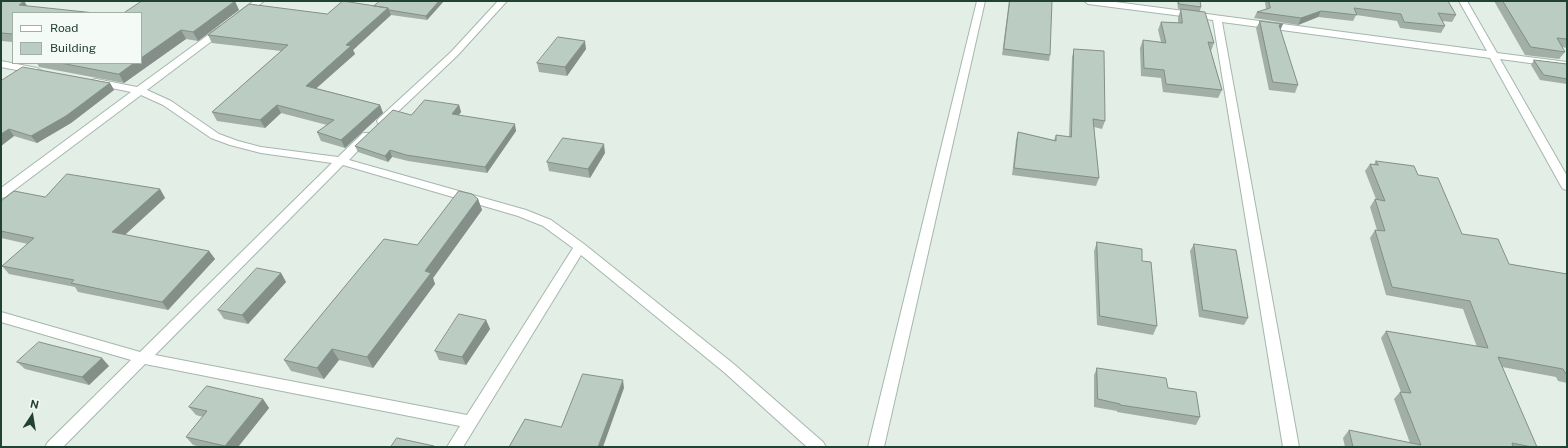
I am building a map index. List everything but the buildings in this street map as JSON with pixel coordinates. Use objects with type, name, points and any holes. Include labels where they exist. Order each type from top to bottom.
[{"type":"street","points":[[1,194],[260,1]]},
{"type":"street","points":[[53,447],[340,161],[454,54],[503,1]]},
{"type":"street","points":[[876,447],[981,1]]},
{"type":"street","points":[[1088,1],[1567,65]]},
{"type":"street","points":[[1463,1],[1567,186]]},
{"type":"street","points":[[1217,19],[1291,447]]},
{"type":"street","points":[[1,64],[48,73]]},
{"type":"street","points":[[86,80],[141,91],[167,103],[215,136],[234,143],[261,150],[340,161],[522,213],[547,223],[580,246],[730,370],[818,447]]},
{"type":"street","points":[[455,447],[580,246]]},
{"type":"street","points":[[1,317],[143,358],[471,422]]}]
